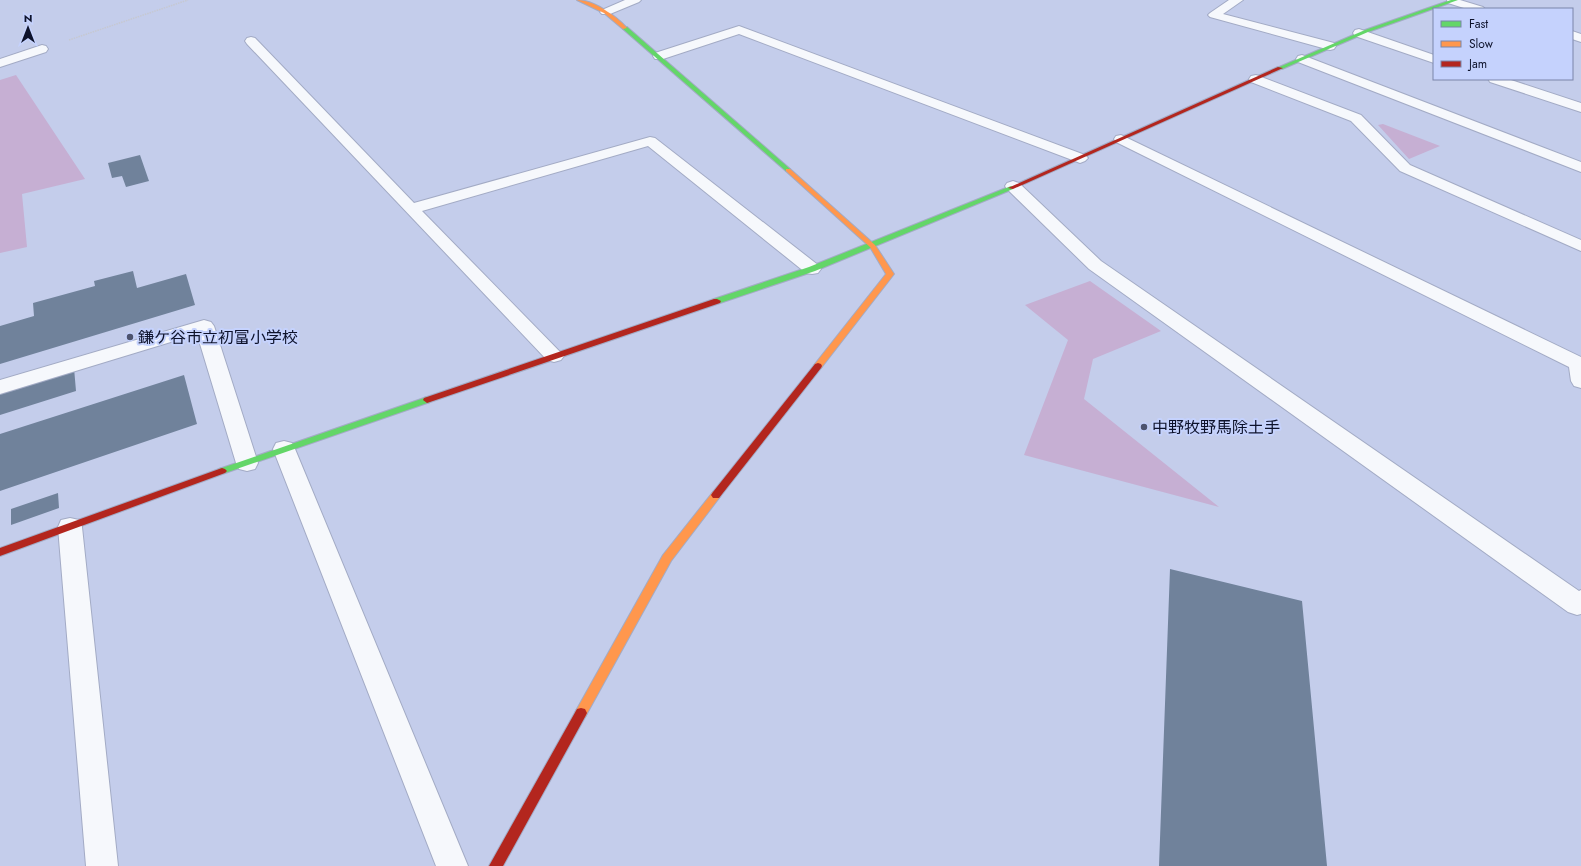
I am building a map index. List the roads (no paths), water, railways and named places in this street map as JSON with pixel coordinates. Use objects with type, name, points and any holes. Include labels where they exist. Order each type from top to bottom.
[{"type":"street","points":[[496,866],[667,558],[890,274],[873,246],[659,56],[606,12],[579,0]]},
{"type":"street","points":[[606,12],[635,0]]},
{"type":"street","points":[[1237,0],[1214,15],[1330,46]]},
{"type":"street","points":[[0,552],[284,449],[812,269],[873,246],[1080,158],[1302,58],[1392,20],[1454,1],[1476,8]]},
{"type":"street","points":[[659,56],[739,30],[1080,158]]},
{"type":"street","points":[[1359,34],[1433,59]]},
{"type":"street","points":[[251,41],[554,356]]},
{"type":"street","points":[[0,63],[42,49]]},
{"type":"street","points":[[1302,58],[1581,167]]},
{"type":"street","points":[[1256,79],[1356,118],[1405,168],[1581,246]]},
{"type":"street","points":[[1497,80],[1581,108]]},
{"type":"street","points":[[1121,139],[1579,364],[1581,381]]},
{"type":"street","points":[[411,209],[650,141],[812,269]]},
{"type":"street","points":[[1013,186],[1095,265],[1577,604],[1581,600]]},
{"type":"street","points":[[0,387],[204,326],[247,463]]},
{"type":"street","points":[[284,449],[452,866]]},
{"type":"street","points":[[70,527],[102,866]]},
{"type":"place","name":"鎌ケ谷市立初富小学校","points":[[130,337]]},
{"type":"place","name":"中野牧野馬除土手","points":[[1144,427]]}]
